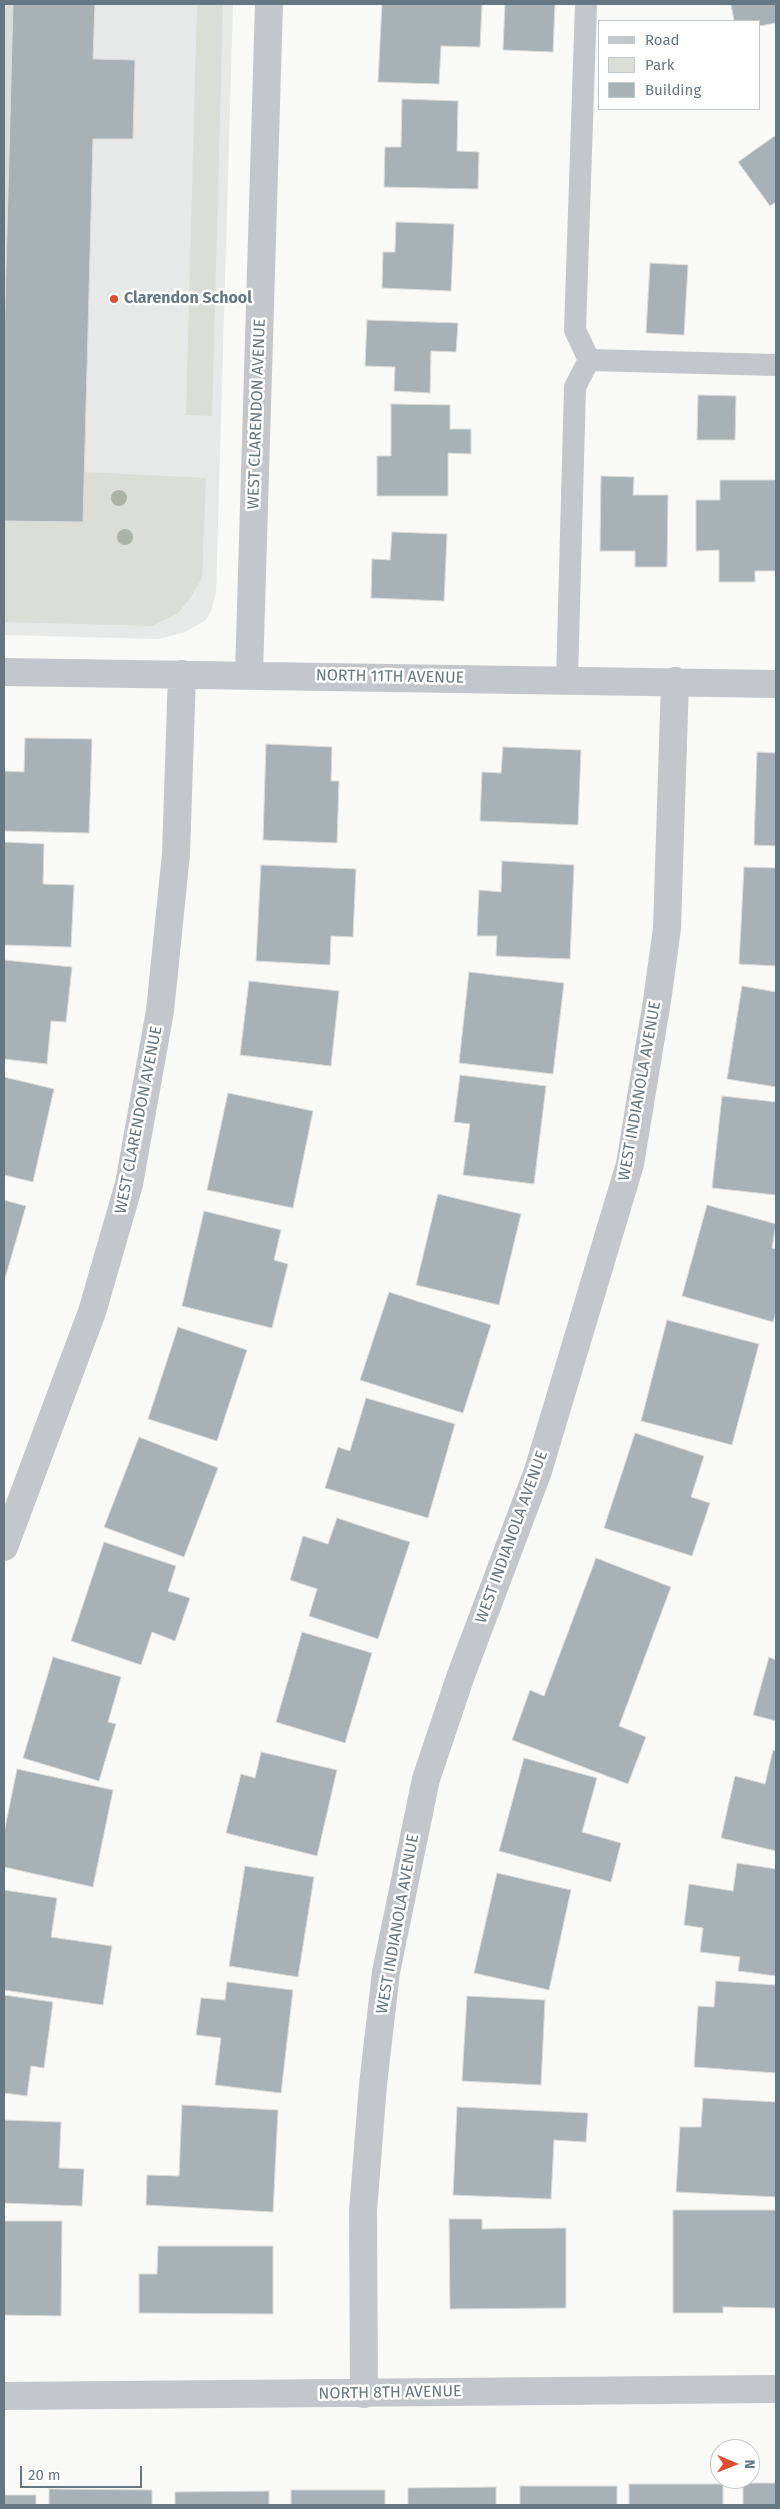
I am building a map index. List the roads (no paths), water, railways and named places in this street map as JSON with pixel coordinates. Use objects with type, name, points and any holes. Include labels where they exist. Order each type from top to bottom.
[{"type":"street","name":"WEST CLARENDON AVENUE","points":[[249,674],[269,4]]},
{"type":"street","name":"NORTH 11TH AVENUE","points":[[4,672],[249,674],[776,684]]},
{"type":"street","name":"WEST CLARENDON AVENUE","points":[[4,1547],[92,1312],[130,1184],[160,1012],[176,854],[182,674]]},
{"type":"street","name":"WEST INDIANOLA AVENUE","points":[[364,2394],[363,2211],[373,2085],[386,1972],[426,1780],[461,1675],[538,1471],[630,1164],[654,1021],[667,928],[675,681]]},
{"type":"street","name":"NORTH 8TH AVENUE","points":[[4,2396],[776,2389]]},
{"type":"lane","points":[[586,4],[575,330],[589,360]]},
{"type":"lane","points":[[589,360],[776,366]]},
{"type":"lane","points":[[567,680],[576,387],[589,360]]},
{"type":"place","name":"Clarendon School","points":[[114,299]]}]
